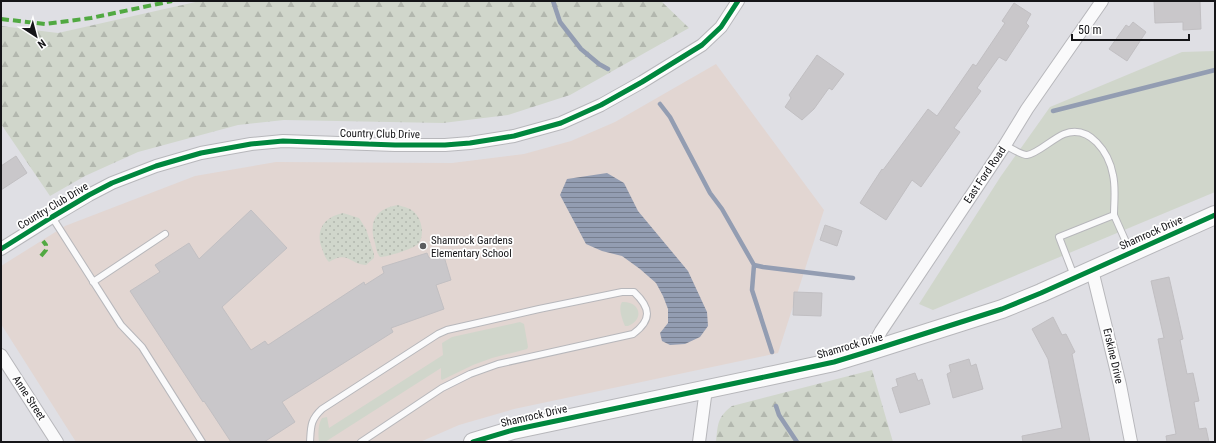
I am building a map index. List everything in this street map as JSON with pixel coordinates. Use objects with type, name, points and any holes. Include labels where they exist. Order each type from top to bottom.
[{"type":"street","name":"Country Club Drive","points":[[1,249],[89,195],[112,183],[156,166],[201,153],[251,144],[283,141],[395,145],[445,145],[477,142],[533,132],[601,105],[702,45],[720,27],[738,1]]},
{"type":"street","name":"East Ford Road","points":[[870,351],[881,331],[1005,145],[1027,109],[1102,1]]},
{"type":"street","name":"Shamrock Drive","points":[[473,442],[513,430],[834,362],[870,351],[1002,309],[1215,215]]},
{"type":"street","name":"Erskine Drive","points":[[1092,270],[1120,385],[1131,442]]},
{"type":"street","name":"Anne Street","points":[[1,355],[57,442]]},
{"type":"street","points":[[699,442],[706,389]]},
{"type":"lane","points":[[1005,145],[1025,155],[1034,153],[1045,144],[1064,134],[1077,132],[1091,137],[1102,147],[1108,159],[1113,175],[1115,193],[1114,215],[1131,253]]},
{"type":"lane","points":[[1075,278],[1059,237],[1114,215]]},
{"type":"lane","points":[[52,217],[125,331],[142,347],[202,442]]},
{"type":"lane","points":[[93,282],[166,234]]},
{"type":"lane","points":[[310,442],[311,424],[315,416],[322,409],[438,334],[447,330],[622,292],[634,292],[641,298],[647,307],[647,318],[642,327],[633,334],[498,364],[470,374],[442,388],[361,442]]},
{"type":"shaded area","name":"Shamrock Gardens Elementary School","points":[[716,64],[824,210],[778,353],[514,409],[459,425],[420,442],[76,442],[1,324],[1,266],[65,226],[195,176],[276,162],[452,163],[524,154],[571,141],[615,122]]},
{"type":"green space","points":[[200,1],[661,1],[689,28],[570,95],[508,115],[443,123],[284,120],[238,125],[138,152],[85,176],[50,196],[1,124],[1,26],[58,33]]},
{"type":"green space","points":[[1215,51],[1215,192],[933,310],[919,304],[1001,176],[1050,107],[1182,52]]},
{"type":"green space","points":[[398,205],[412,210],[417,216],[422,228],[420,241],[415,246],[406,250],[380,257],[373,235],[373,223],[379,213],[384,209]]},
{"type":"green space","points":[[343,213],[359,218],[366,229],[374,258],[366,265],[341,257],[329,262],[327,260],[320,244],[320,232],[322,226],[330,218]]},
{"type":"green space","points":[[622,302],[633,304],[638,311],[637,319],[628,326],[625,326],[620,310]]},
{"type":"green space","points":[[520,322],[524,324],[528,347],[527,349],[492,358],[473,365],[442,380],[441,368],[325,442],[319,442],[318,436],[322,418],[327,417],[329,428],[443,355],[442,343],[452,337]]},
{"type":"green space","points":[[872,370],[893,442],[716,442],[719,422],[723,414],[732,406]]},
{"type":"water","points":[[607,173],[624,183],[638,211],[688,271],[707,312],[708,326],[700,337],[685,344],[670,345],[662,341],[660,333],[668,323],[668,309],[656,283],[622,256],[602,251],[586,244],[560,195],[567,179]]},
{"type":"building","points":[[1154,1],[1200,1],[1201,29],[1183,30],[1183,22],[1155,23]]},
{"type":"building","points":[[1014,3],[1031,14],[1026,23],[1029,26],[1006,61],[999,57],[977,88],[981,91],[954,128],[960,132],[921,187],[912,180],[886,220],[860,203],[882,169],[883,170],[928,109],[937,116],[973,64],[976,66],[1005,23],[1002,21]]},
{"type":"building","points":[[1133,22],[1146,32],[1127,61],[1109,49],[1126,25],[1129,27]]},
{"type":"building","points":[[817,55],[844,74],[832,90],[829,88],[814,109],[802,120],[785,107],[791,98],[789,95]]},
{"type":"building","points":[[16,156],[27,173],[1,190],[1,166]]},
{"type":"building","name":"Shamrock Gardens Elementary School","points":[[251,210],[287,248],[222,307],[251,350],[265,341],[268,345],[364,282],[365,285],[384,273],[382,267],[427,253],[429,258],[443,253],[451,280],[436,285],[444,309],[391,328],[393,332],[282,402],[295,422],[264,442],[231,442],[130,291],[160,272],[155,265],[189,243],[199,259]]},
{"type":"building","points":[[825,225],[842,231],[837,246],[820,240]]},
{"type":"building","points":[[1169,277],[1183,339],[1180,340],[1187,374],[1193,373],[1199,401],[1194,402],[1199,429],[1206,428],[1209,442],[1167,442],[1166,436],[1176,434],[1158,339],[1164,338],[1151,281]]},
{"type":"building","points":[[794,292],[822,293],[821,316],[793,315]]},
{"type":"building","points":[[1053,317],[1062,335],[1066,334],[1075,352],[1072,354],[1090,442],[1023,442],[1022,436],[1062,428],[1048,359],[1032,329]]},
{"type":"building","points":[[969,359],[971,366],[976,364],[983,389],[953,398],[947,374],[951,372],[949,365]]},
{"type":"building","points":[[915,373],[918,381],[922,379],[930,404],[900,413],[892,388],[898,386],[896,379]]},
{"type":"waterway","points":[[553,1],[560,22],[581,49],[599,64],[608,69]]},
{"type":"waterway","points":[[1053,111],[1215,70]]},
{"type":"waterway","points":[[660,104],[670,117],[710,193],[722,209],[754,265],[752,290],[772,352]]},
{"type":"waterway","points":[[754,265],[853,278]]},
{"type":"waterway","points":[[776,406],[779,415],[797,442]]},
{"type":"marked path","points":[[1,19],[45,24],[91,18],[172,1]]},
{"type":"marked path","points":[[41,256],[46,250],[46,245],[43,241]]},
{"type":"cycle path","points":[[1,249],[52,217],[112,183],[156,166],[201,153],[251,144],[283,141],[395,145],[445,145],[470,143],[514,136],[561,123],[601,105],[702,45],[721,27],[738,1]]},
{"type":"cycle path","points":[[473,442],[513,430],[834,362],[870,351],[1002,309],[1215,215]]},
{"type":"place","name":"Shamrock Gardens Elementary School","points":[[423,246]]}]
